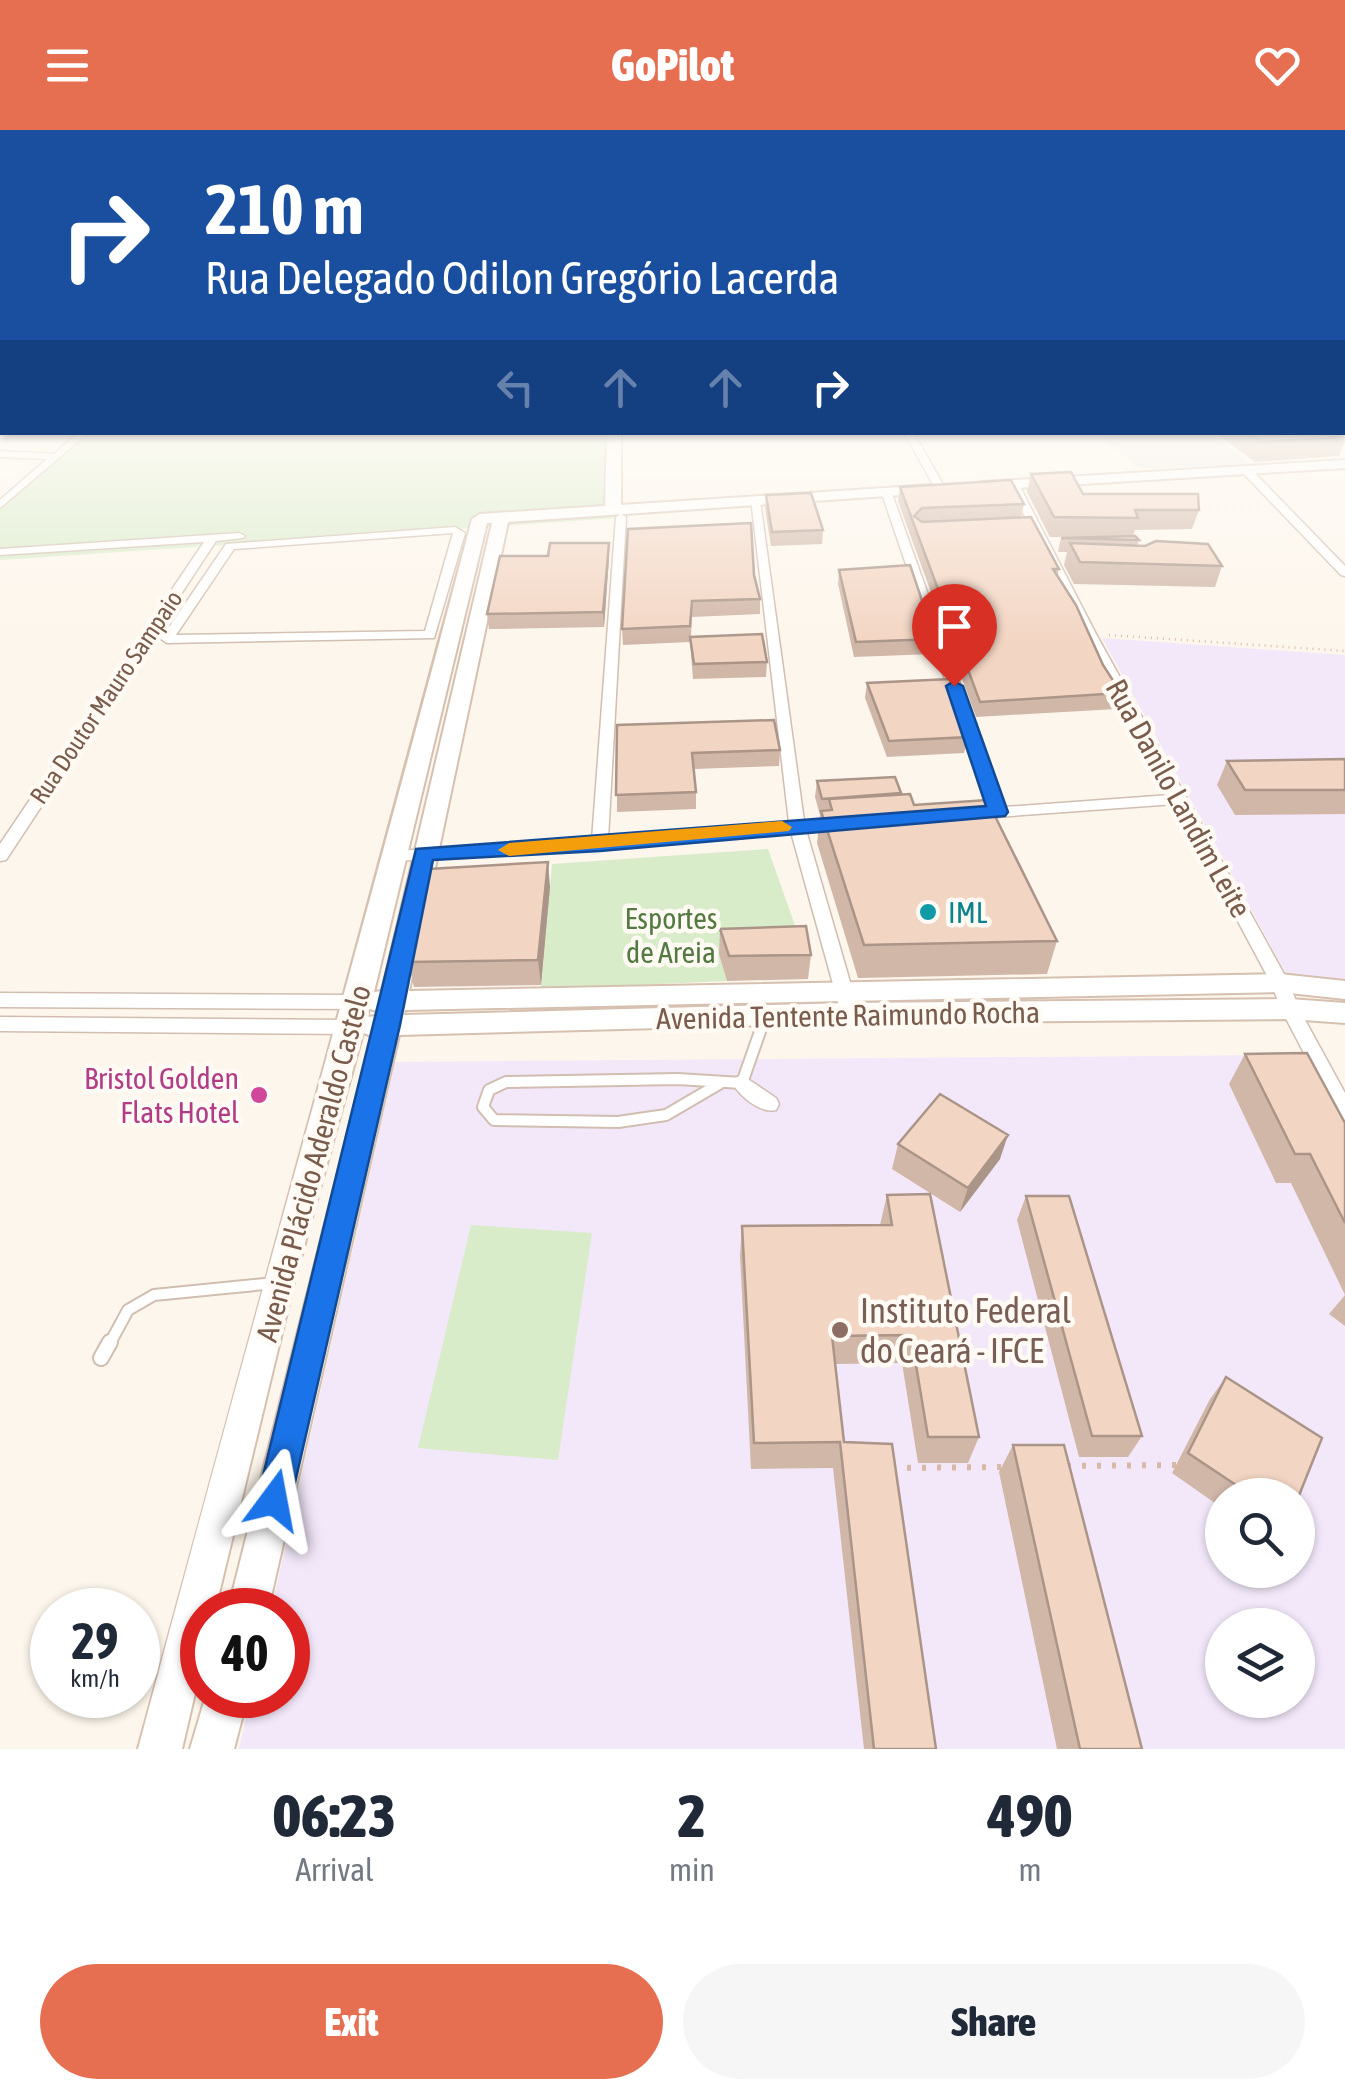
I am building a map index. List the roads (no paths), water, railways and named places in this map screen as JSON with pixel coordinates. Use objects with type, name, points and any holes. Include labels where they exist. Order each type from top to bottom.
[{"type":"street","points":[[619,494],[621,512]]},
{"type":"street","points":[[600,844],[622,494]]},
{"type":"street","points":[[0,552],[863,494]]},
{"type":"street","points":[[887,494],[998,812]]},
{"type":"street","name":"Rua Danilo Landim Leite","points":[[1019,494],[1345,1112]]},
{"type":"street","points":[[1269,494],[1345,573]]},
{"type":"street","points":[[754,501],[798,826],[847,1001]]},
{"type":"street","name":"Avenida Plácido Aderaldo Castelo","points":[[160,1749],[278,1282],[355,1014],[409,855],[490,519]]},
{"type":"street","points":[[1015,525],[1034,524]]},
{"type":"street","points":[[353,531],[458,531],[430,635],[167,639],[227,547],[353,531]]},
{"type":"street","name":"Rua Doutor Mauro Sampaio","points":[[0,856],[212,538]]},
{"type":"street","points":[[944,815],[1180,799]]},
{"type":"street","points":[[409,855],[600,844],[852,822]]},
{"type":"street","name":"Avenida Plácido Aderaldo Castelo","points":[[253,1588],[390,1013],[409,855]]},
{"type":"street","name":"Avenida Tentente Raimundo Rocha","points":[[355,1014],[847,1001],[1280,983],[1345,990]]},
{"type":"street","points":[[0,1000],[132,1001],[355,1014]]},
{"type":"street","points":[[121,1025],[132,1001]]},
{"type":"street","name":"Avenida Tentente Raimundo Rocha","points":[[390,1013],[766,1015],[847,1001],[1345,1013]]},
{"type":"street","points":[[0,1024],[121,1025],[355,1014]]},
{"type":"street","points":[[742,1083],[769,1104]]},
{"type":"street","points":[[212,1749],[221,1718]]},
{"type":"lane","points":[[718,1084],[666,1115],[618,1122],[494,1120],[483,1107],[488,1090],[506,1082],[678,1079],[742,1083],[766,1015]]},
{"type":"lane","points":[[100,1358],[128,1310],[154,1295],[278,1282]]},
{"type":"place","name":"IML","points":[[928,912]]},
{"type":"place","name":"Bristol Golden Flats Hotel","points":[[259,1095]]},
{"type":"place","name":"Instituto Federal do Ceará - IFCE","points":[[840,1330]]},
{"type":"park label","name":"Esportes de Areia","points":[[671,935]]}]
